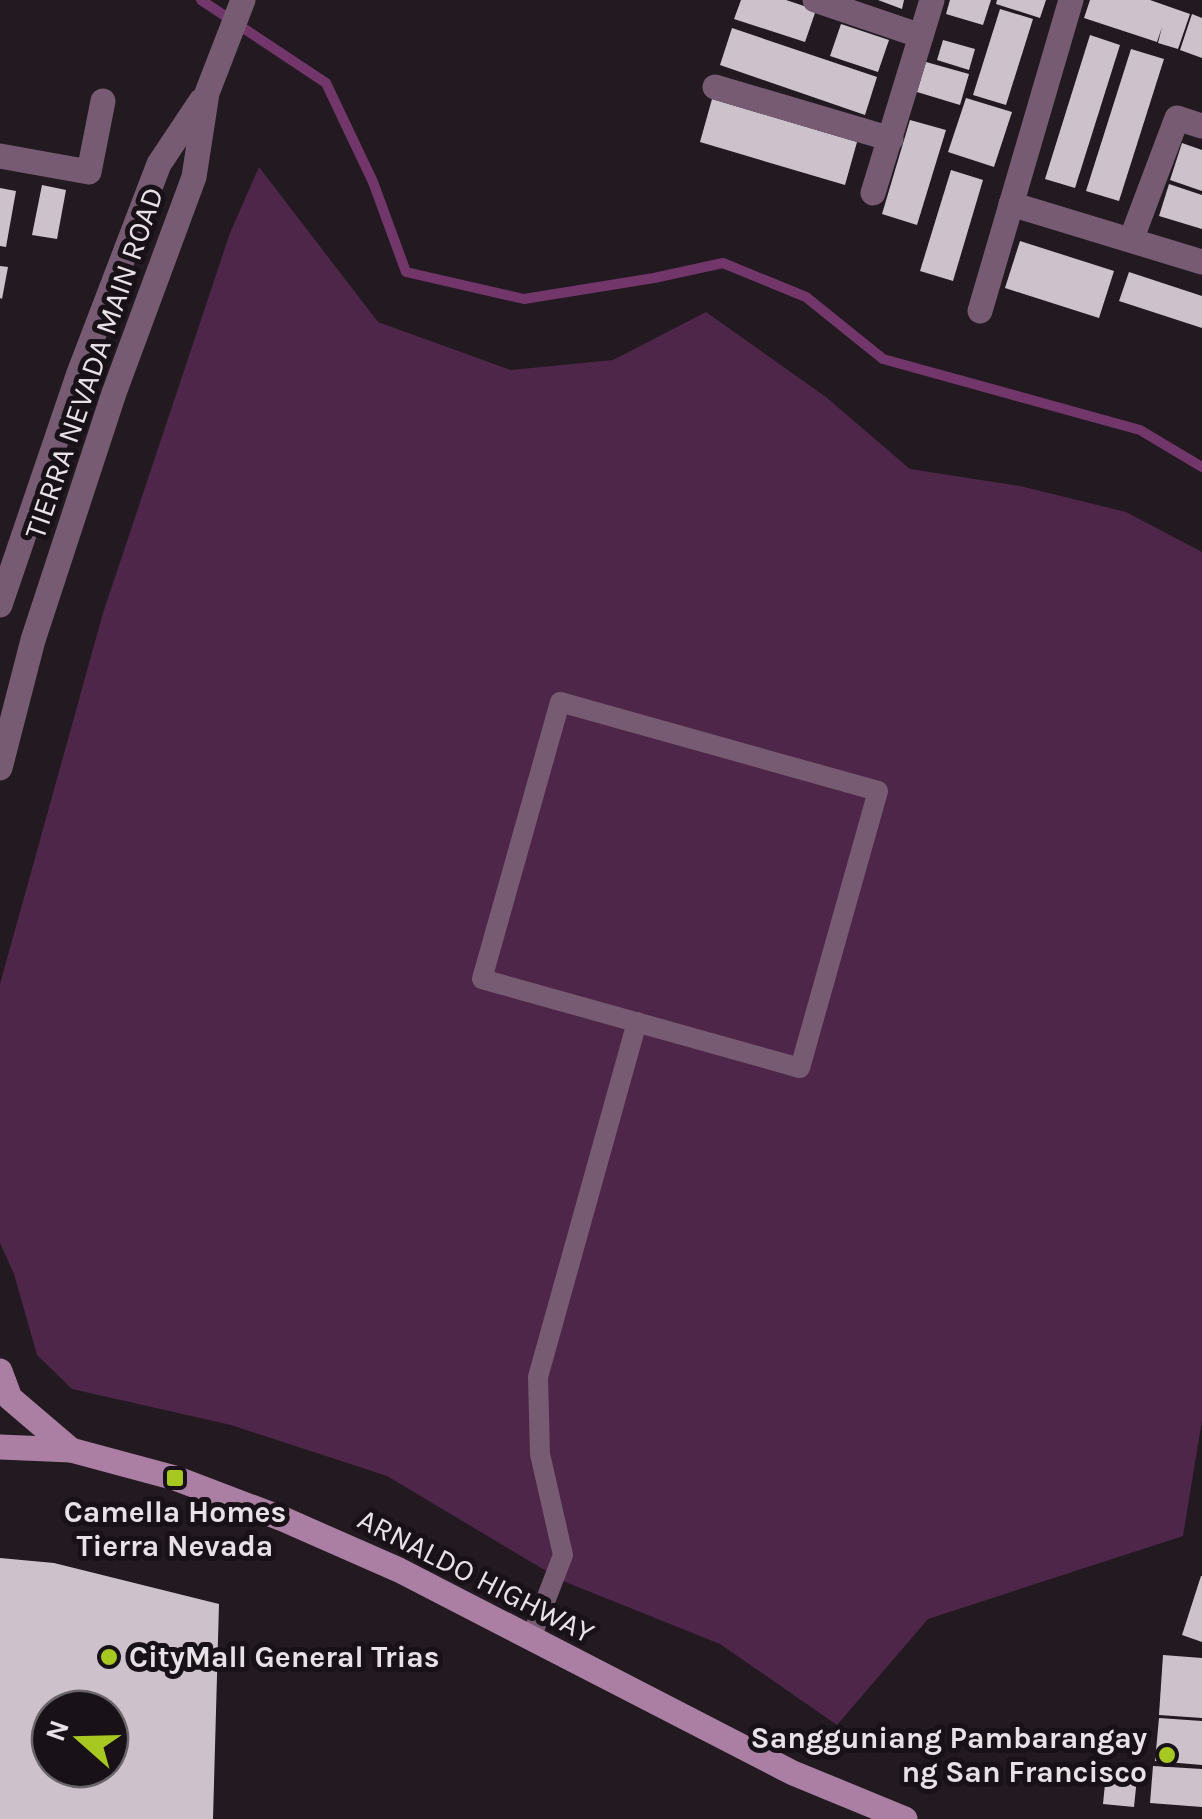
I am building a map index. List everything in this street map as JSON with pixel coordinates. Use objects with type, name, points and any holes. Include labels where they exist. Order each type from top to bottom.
[{"type":"main road","points":[[0,1371],[10,1398],[71,1450]]},
{"type":"main road","name":"ARNALDO HIGHWAY","points":[[0,1447],[71,1450],[175,1478],[283,1519],[399,1570],[792,1774],[906,1819]]},
{"type":"street","name":"TIERRA NEVADA MAIN ROAD","points":[[0,768],[33,640],[147,300],[194,177],[207,93],[243,0]]},
{"type":"street","points":[[815,0],[921,36]]},
{"type":"street","points":[[874,193],[932,0]]},
{"type":"street","points":[[980,310],[1071,0]]},
{"type":"street","points":[[716,88],[892,140]]},
{"type":"street","name":"TIERRA NEVADA MAIN ROAD","points":[[0,605],[72,392],[159,164],[207,93]]},
{"type":"street","points":[[0,156],[90,172],[102,101]]},
{"type":"street","points":[[1131,240],[1177,118],[1202,126]]},
{"type":"street","points":[[1011,204],[1202,262]]},
{"type":"lane","points":[[560,702],[878,791],[800,1068],[637,1022],[482,979],[560,702]]},
{"type":"lane","points":[[531,1638],[563,1555],[540,1454],[538,1376],[637,1022]]},
{"type":"shaded area","points":[[259,167],[378,322],[511,370],[613,360],[706,312],[826,397],[910,469],[1020,486],[1126,512],[1202,552],[1202,1420],[1183,1536],[928,1619],[837,1725],[720,1644],[563,1581],[387,1476],[231,1425],[72,1389],[37,1355],[14,1274],[0,1243],[0,984],[103,613],[230,233]]},
{"type":"building","points":[[741,0],[786,0],[816,10],[805,42],[734,19]]},
{"type":"building","points":[[878,0],[904,0],[902,9]]},
{"type":"building","points":[[950,0],[991,0],[983,25],[946,14]]},
{"type":"building","points":[[997,0],[1046,0],[1040,18],[996,4]]},
{"type":"building","points":[[1090,0],[1150,0],[1190,14],[1178,49],[1158,43],[1162,27],[1157,42],[1084,18]]},
{"type":"building","points":[[1000,9],[1033,19],[1006,105],[973,95]]},
{"type":"building","points":[[1192,14],[1202,18],[1202,58],[1180,50]]},
{"type":"building","points":[[841,24],[889,40],[878,72],[830,56]]},
{"type":"building","points":[[732,28],[877,77],[865,115],[720,65]]},
{"type":"building","points":[[1090,35],[1120,45],[1075,188],[1045,179]]},
{"type":"building","points":[[943,40],[975,49],[969,70],[937,60]]},
{"type":"building","points":[[1131,49],[1164,59],[1119,201],[1086,191]]},
{"type":"building","points":[[926,62],[969,74],[960,105],[917,92]]},
{"type":"building","points":[[966,98],[1012,112],[994,167],[948,152]]},
{"type":"building","points":[[712,99],[857,142],[845,185],[700,142]]},
{"type":"building","points":[[910,120],[946,130],[917,225],[882,214]]},
{"type":"building","points":[[1182,143],[1202,150],[1202,191],[1170,180]]},
{"type":"building","points":[[951,170],[983,180],[953,281],[920,271]]},
{"type":"building","points":[[1169,184],[1202,195],[1202,229],[1159,216]]},
{"type":"building","points":[[42,185],[66,190],[57,239],[32,235]]},
{"type":"building","points":[[0,188],[16,191],[6,247],[0,246]]},
{"type":"building","points":[[1020,241],[1114,271],[1099,318],[1005,288]]},
{"type":"building","points":[[0,266],[8,267],[2,299],[0,298]]},
{"type":"building","points":[[1129,272],[1202,296],[1202,328],[1119,301]]},
{"type":"building","name":"CityMall General Trias","points":[[0,1558],[54,1563],[219,1604],[213,1819],[0,1819]]},
{"type":"building","points":[[1202,1576],[1202,1642],[1182,1635]]},
{"type":"building","points":[[1163,1655],[1202,1658],[1202,1718],[1159,1715]]},
{"type":"building","points":[[1159,1718],[1202,1721],[1202,1765],[1155,1761]]},
{"type":"building","points":[[1107,1764],[1138,1768],[1134,1807],[1103,1804]]},
{"type":"building","points":[[1153,1766],[1202,1769],[1202,1807],[1150,1803]]},
{"type":"waterway","points":[[201,0],[326,83],[373,182],[406,272],[524,299],[723,263],[806,297],[883,359],[1140,430],[1202,467]]},
{"type":"place","name":"Camella Homes Tierra Nevada","points":[[175,1478]]},
{"type":"place","name":"CityMall General Trias","points":[[109,1657]]},
{"type":"place","name":"Sangguniang Pambarangay ng San Francisco","points":[[1167,1755]]}]
